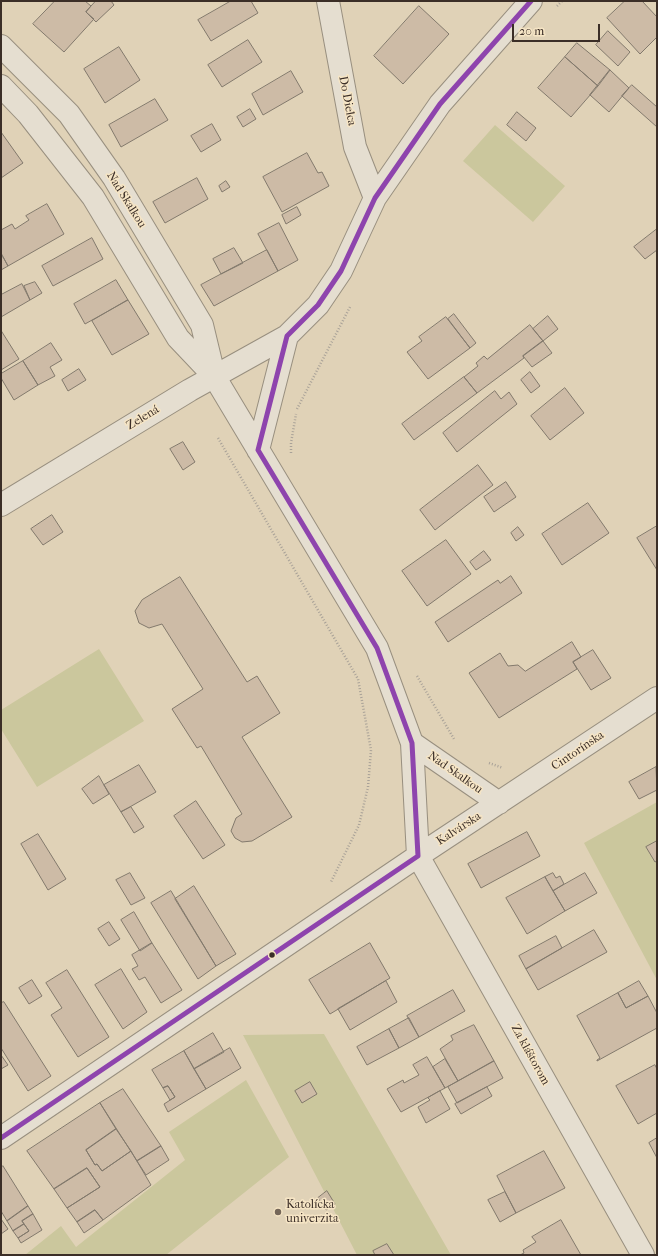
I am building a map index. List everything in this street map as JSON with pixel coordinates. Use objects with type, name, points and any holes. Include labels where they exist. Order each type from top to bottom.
[{"type":"street","name":"Do Dielca","points":[[328,1],[355,147],[375,198]]},
{"type":"street","name":"Zelená","points":[[1,505],[190,390],[287,336],[318,304],[340,271],[375,198],[440,104],[531,1]]},
{"type":"street","name":"Nad Skalkou","points":[[1,46],[69,114],[114,178],[202,325],[214,376]]},
{"type":"street","name":"Nad Skalkou","points":[[1,86],[28,114],[93,197],[178,338],[214,376],[377,648],[412,743],[418,856]]},
{"type":"street","name":"Zelená","points":[[258,450],[287,336]]},
{"type":"street","name":"Cintorínska","points":[[499,803],[657,698]]},
{"type":"street","name":"Nad Skalkou","points":[[412,743],[499,803]]},
{"type":"street","name":"Kalvárska","points":[[1,1138],[418,856],[499,803]]},
{"type":"street","name":"Za kláštorom","points":[[418,856],[643,1255]]},
{"type":"path","points":[[292,456],[291,443],[298,409],[353,302]]},
{"type":"path","points":[[217,436],[358,679],[370,750],[368,787],[360,826],[328,889]]},
{"type":"path","points":[[414,670],[458,745]]},
{"type":"path","points":[[488,762],[507,769]]},
{"type":"shaded area","points":[[495,125],[565,186],[533,222],[463,161]]},
{"type":"shaded area","points":[[99,649],[144,721],[37,787],[1,729],[1,710]]},
{"type":"shaded area","points":[[657,802],[657,980],[584,843]]},
{"type":"shaded area","points":[[324,1034],[451,1255],[357,1255],[243,1035]]},
{"type":"shaded area","points":[[246,1080],[289,1157],[166,1255],[25,1255],[61,1226],[76,1247],[185,1160],[169,1132]]},
{"type":"building","points":[[55,1],[85,1],[91,6],[86,12],[94,19],[64,52],[33,24]]},
{"type":"building","points":[[96,1],[111,1],[114,5],[96,22],[86,12]]},
{"type":"building","points":[[231,1],[251,1],[258,13],[211,41],[198,20]]},
{"type":"building","points":[[625,1],[642,1],[657,17],[657,37],[640,54],[607,18]]},
{"type":"building","points":[[419,6],[449,34],[403,84],[374,56]]},
{"type":"building","points":[[608,31],[630,52],[618,66],[596,45]]},
{"type":"building","points":[[248,40],[262,62],[222,87],[208,65]]},
{"type":"building","points":[[577,43],[610,70],[598,86],[565,57]]},
{"type":"building","points":[[119,47],[140,80],[105,103],[84,69]]},
{"type":"building","points":[[565,57],[598,86],[571,117],[538,88]]},
{"type":"building","points":[[610,70],[629,88],[609,112],[590,95]]},
{"type":"building","points":[[291,71],[303,92],[263,115],[252,94]]},
{"type":"building","points":[[632,85],[657,107],[657,127],[622,96]]},
{"type":"building","points":[[155,99],[168,120],[121,147],[109,125]]},
{"type":"building","points":[[250,109],[256,119],[243,127],[237,117]]},
{"type":"building","points":[[517,112],[536,128],[526,141],[507,125]]},
{"type":"building","points":[[212,124],[221,140],[201,152],[191,136]]},
{"type":"building","points":[[1,132],[23,163],[1,178]]},
{"type":"building","points":[[307,153],[318,173],[322,172],[329,186],[282,212],[263,177]]},
{"type":"building","points":[[197,178],[208,199],[165,223],[153,202]]},
{"type":"building","points":[[226,181],[230,187],[222,192],[219,186]]},
{"type":"building","points":[[47,204],[64,234],[8,266],[1,253],[1,230],[12,224],[15,229],[29,220],[26,216]]},
{"type":"building","points":[[297,207],[301,215],[286,224],[282,215]]},
{"type":"building","points":[[279,223],[298,260],[278,271],[258,234]]},
{"type":"building","points":[[657,229],[657,250],[645,259],[634,247]]},
{"type":"building","points":[[92,238],[103,259],[53,286],[42,266]]},
{"type":"building","points":[[234,248],[243,263],[221,274],[213,259]]},
{"type":"building","points":[[267,250],[278,271],[214,306],[201,285]]},
{"type":"building","points":[[3,257],[8,266],[1,270],[1,258]]},
{"type":"building","points":[[116,280],[128,300],[85,324],[74,304]]},
{"type":"building","points":[[35,282],[42,293],[30,300],[24,286]]},
{"type":"building","points":[[22,284],[30,300],[1,317],[1,295]]},
{"type":"building","points":[[128,300],[149,334],[112,355],[92,321]]},
{"type":"building","points":[[454,314],[476,343],[470,348],[448,319]]},
{"type":"building","points":[[548,316],[558,329],[543,341],[533,329]]},
{"type":"building","points":[[446,317],[470,348],[428,379],[407,352],[422,341],[419,337]]},
{"type":"building","points":[[530,325],[543,341],[523,356],[524,358],[477,393],[464,377],[478,366],[476,363],[484,356],[487,359]]},
{"type":"building","points":[[2,332],[19,359],[1,370],[1,333]]},
{"type":"building","points":[[543,341],[552,353],[532,367],[523,356]]},
{"type":"building","points":[[51,343],[62,360],[50,367],[55,376],[38,385],[23,361]]},
{"type":"building","points":[[23,361],[38,385],[14,400],[1,378],[1,374]]},
{"type":"building","points":[[79,369],[86,380],[68,391],[62,380]]},
{"type":"building","points":[[530,372],[540,386],[531,393],[521,380]]},
{"type":"building","points":[[464,377],[477,393],[414,440],[402,424]]},
{"type":"building","points":[[565,388],[584,413],[550,440],[531,416]]},
{"type":"building","points":[[495,391],[501,399],[509,392],[517,404],[457,452],[443,433]]},
{"type":"building","points":[[183,442],[195,462],[183,470],[170,449]]},
{"type":"building","points":[[478,465],[493,485],[435,530],[420,510]]},
{"type":"building","points":[[506,482],[516,497],[494,512],[484,497]]},
{"type":"building","points":[[588,503],[609,533],[562,565],[542,534]]},
{"type":"building","points":[[52,515],[63,532],[43,545],[31,529]]},
{"type":"building","points":[[657,526],[657,570],[637,538]]},
{"type":"building","points":[[518,527],[524,535],[516,541],[511,533]]},
{"type":"building","points":[[446,540],[471,574],[427,606],[402,571]]},
{"type":"building","points":[[484,551],[491,560],[476,570],[470,562]]},
{"type":"building","points":[[511,576],[522,593],[448,642],[435,622],[498,580],[500,583]]},
{"type":"building","points":[[180,577],[247,682],[257,676],[280,713],[242,737],[292,817],[252,841],[242,842],[235,838],[231,831],[236,818],[242,814],[201,746],[197,748],[172,709],[203,689],[162,624],[149,628],[139,623],[135,611],[142,600]]},
{"type":"building","points":[[572,642],[581,657],[573,662],[577,669],[499,718],[469,673],[500,653],[508,666],[518,665],[525,671]]},
{"type":"building","points":[[593,650],[611,678],[591,690],[573,662]]},
{"type":"building","points":[[139,765],[156,792],[121,812],[104,785]]},
{"type":"building","points":[[656,767],[657,790],[639,799],[629,782]]},
{"type":"building","points":[[99,776],[109,794],[93,804],[82,789]]},
{"type":"building","points":[[196,801],[225,845],[203,859],[174,816]]},
{"type":"building","points":[[131,807],[144,827],[134,833],[121,812]]},
{"type":"building","points":[[527,832],[540,856],[481,888],[468,864]]},
{"type":"building","points":[[38,834],[66,879],[48,890],[21,844]]},
{"type":"building","points":[[657,841],[657,861],[655,862],[646,847]]},
{"type":"building","points":[[130,873],[145,898],[131,905],[116,880]]},
{"type":"building","points":[[553,873],[556,878],[560,876],[564,884],[553,891],[545,877]]},
{"type":"building","points":[[585,873],[597,893],[565,911],[553,891]]},
{"type":"building","points":[[545,877],[565,911],[527,934],[506,898]]},
{"type":"building","points":[[194,886],[236,954],[216,966],[175,899]]},
{"type":"building","points":[[171,891],[216,966],[198,979],[151,903]]},
{"type":"building","points":[[134,912],[152,943],[140,951],[121,920]]},
{"type":"building","points":[[109,922],[120,939],[109,946],[98,929]]},
{"type":"building","points":[[594,930],[607,952],[538,990],[526,969]]},
{"type":"building","points":[[556,936],[562,948],[526,969],[519,956]]},
{"type":"building","points":[[152,943],[182,990],[161,1003],[145,977],[139,980],[132,969],[138,966],[132,955]]},
{"type":"building","points":[[370,943],[390,978],[330,1014],[309,980]]},
{"type":"building","points":[[121,969],[147,1012],[123,1029],[95,985]]},
{"type":"building","points":[[67,970],[109,1037],[78,1057],[51,1015],[62,1008],[46,983]]},
{"type":"building","points":[[32,980],[42,996],[29,1004],[19,988]]},
{"type":"building","points":[[386,981],[397,1002],[350,1030],[338,1009]]},
{"type":"building","points":[[639,981],[648,996],[626,1008],[618,993]]},
{"type":"building","points":[[453,990],[465,1011],[419,1037],[407,1016]]},
{"type":"building","points":[[618,993],[626,1008],[648,996],[657,1013],[657,1028],[597,1061],[600,1058],[577,1016]]},
{"type":"building","points":[[4,1002],[51,1076],[28,1091],[1,1048],[1,1003]]},
{"type":"building","points":[[409,1018],[419,1037],[399,1048],[389,1029]]},
{"type":"building","points":[[474,1025],[494,1061],[458,1081],[440,1049],[453,1040],[451,1036]]},
{"type":"building","points":[[389,1029],[399,1048],[367,1065],[357,1047]]},
{"type":"building","points":[[213,1033],[224,1052],[194,1069],[184,1051]]},
{"type":"building","points":[[230,1048],[241,1068],[206,1089],[194,1069]]},
{"type":"building","points":[[184,1051],[206,1089],[168,1112],[164,1104],[175,1097],[168,1086],[163,1088],[152,1070]]},
{"type":"building","points":[[1,1055],[8,1065],[1,1069]]},
{"type":"building","points":[[427,1057],[445,1088],[401,1112],[387,1089],[403,1080],[404,1083],[419,1075],[413,1065]]},
{"type":"building","points":[[445,1059],[458,1081],[445,1088],[433,1067]]},
{"type":"building","points":[[494,1061],[503,1078],[457,1103],[448,1087]]},
{"type":"building","points":[[655,1065],[657,1069],[657,1113],[638,1124],[616,1086]]},
{"type":"building","points":[[310,1082],[317,1094],[302,1103],[295,1091]]},
{"type":"building","points":[[168,1086],[175,1097],[170,1100],[163,1088]]},
{"type":"building","points":[[487,1087],[492,1096],[461,1114],[455,1104]]},
{"type":"building","points":[[123,1089],[161,1146],[137,1161],[100,1103]]},
{"type":"building","points":[[440,1091],[450,1109],[426,1123],[418,1107],[430,1100],[428,1098]]},
{"type":"building","points":[[100,1103],[116,1129],[86,1150],[95,1165],[97,1164],[102,1171],[131,1151],[151,1185],[103,1220],[95,1210],[77,1222],[67,1208],[100,1187],[87,1168],[54,1189],[27,1151]]},
{"type":"building","points":[[116,1129],[131,1151],[102,1171],[97,1164],[95,1165],[86,1150]]},
{"type":"building","points":[[657,1138],[657,1158],[649,1143]]},
{"type":"building","points":[[161,1146],[169,1160],[146,1175],[137,1161]]},
{"type":"building","points":[[544,1151],[565,1188],[516,1213],[497,1176]]},
{"type":"building","points":[[3,1166],[28,1206],[7,1221],[1,1211],[1,1168]]},
{"type":"building","points":[[87,1168],[100,1187],[67,1208],[54,1189]]},
{"type":"building","points":[[327,1191],[335,1204],[326,1210],[318,1198]]},
{"type":"building","points":[[505,1192],[516,1213],[500,1222],[488,1200]]},
{"type":"building","points":[[28,1206],[33,1214],[22,1221],[24,1224],[13,1231],[7,1221]]},
{"type":"building","points":[[95,1210],[103,1220],[84,1233],[77,1222]]},
{"type":"building","points":[[33,1214],[42,1230],[21,1243],[18,1238],[29,1231],[22,1221]]},
{"type":"building","points":[[1,1219],[8,1229],[1,1234]]},
{"type":"building","points":[[561,1220],[581,1255],[520,1255],[524,1253],[523,1250],[536,1242],[532,1237]]},
{"type":"building","points":[[24,1224],[29,1231],[18,1238],[13,1231]]},
{"type":"building","points":[[387,1244],[394,1255],[375,1255],[373,1251]]},
{"type":"transit line","points":[[1,1138],[418,856],[412,743],[377,648],[258,450],[287,336],[318,305],[341,271],[375,198],[440,104],[531,1]]},
{"type":"place","name":"Katolícka univerzita","points":[[278,1212]]}]
